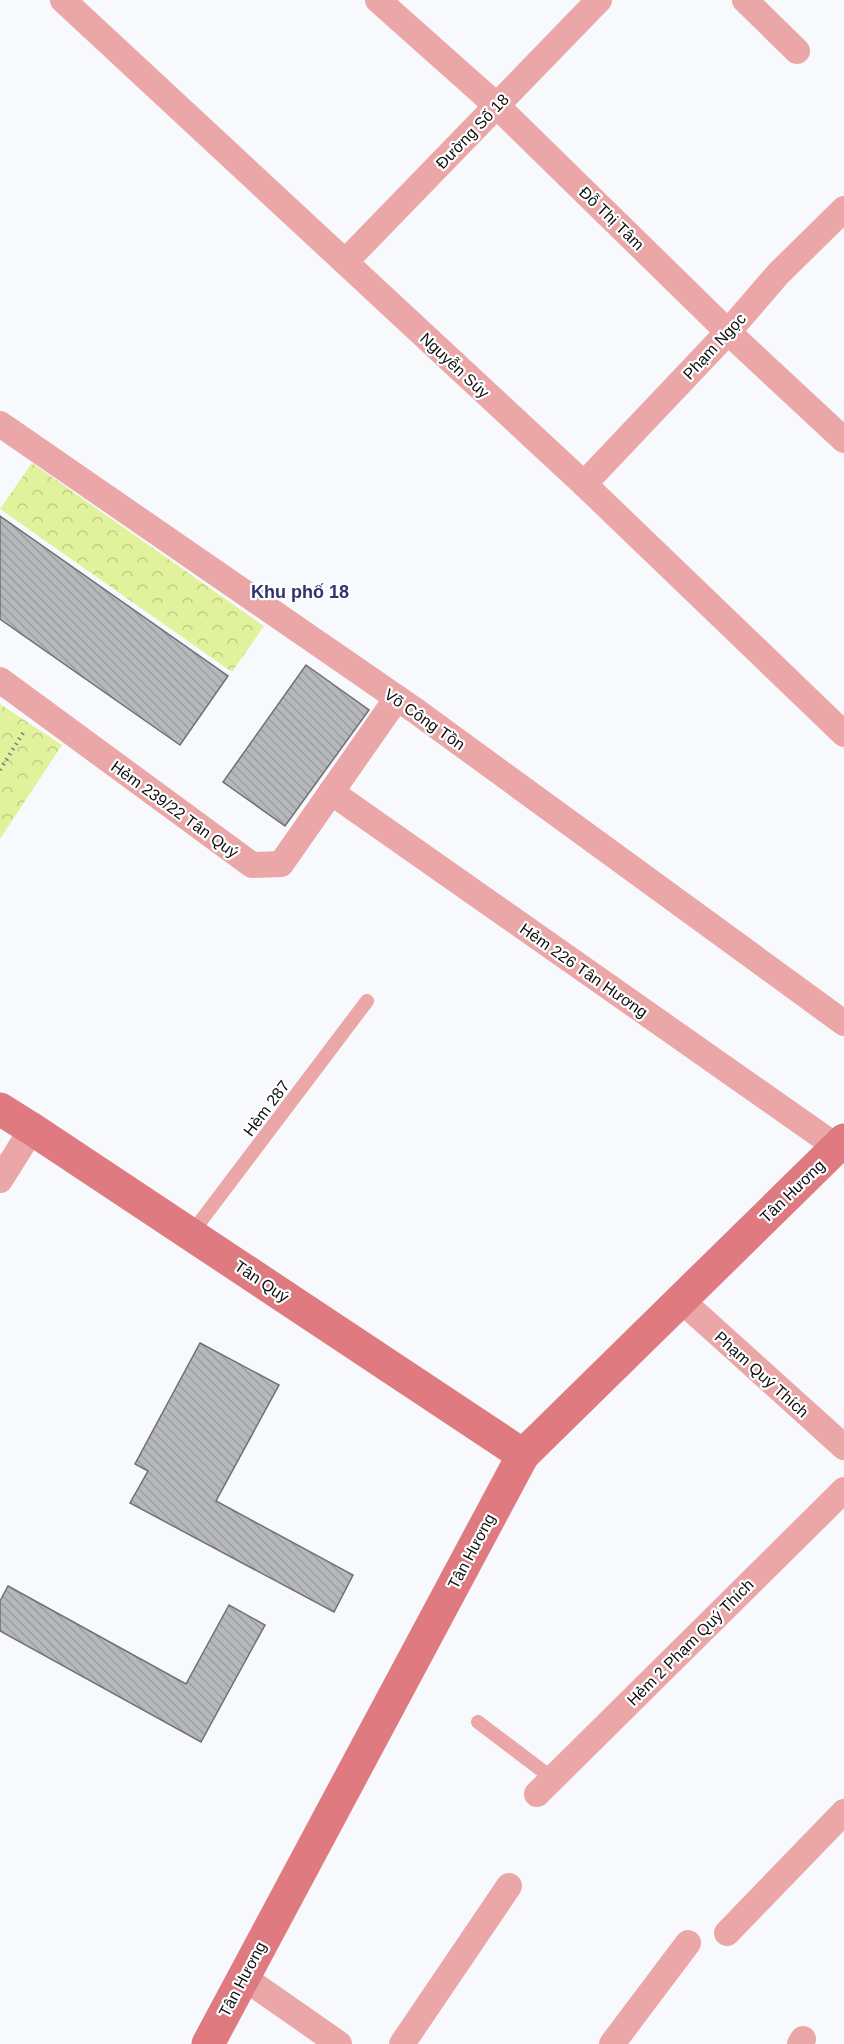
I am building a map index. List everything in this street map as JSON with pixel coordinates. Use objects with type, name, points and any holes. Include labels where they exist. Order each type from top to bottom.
[{"type":"street","name":"Nguyễn Súy","points":[[63,0],[841,724]]},
{"type":"street","name":"Đỗ Thị Tâm","points":[[378,0],[497,106],[728,332],[844,440]]},
{"type":"street","name":"Đường Số 18","points":[[345,262],[599,0]]},
{"type":"street","points":[[744,0],[797,51]]},
{"type":"street","name":"Phạm Ngọc","points":[[584,484],[728,332],[778,274],[844,209]]},
{"type":"street","name":"Võ Công Tồn","points":[[0,424],[396,698],[844,1023]]},
{"type":"street","name":"Hẻm 239/22 Tân Quý","points":[[0,680],[252,865],[281,864],[396,698]]},
{"type":"street","name":"Hẻm 226 Tân Hương","points":[[331,792],[840,1144]]},
{"type":"street","name":"Tân Quý","points":[[0,1109],[523,1455]]},
{"type":"street","points":[[0,1180],[32,1129]]},
{"type":"street","name":"Tân Hương","points":[[208,2044],[523,1455],[840,1144]]},
{"type":"street","name":"Phạm Quý Thích","points":[[681,1300],[844,1447]]},
{"type":"street","name":"Hẻm 2 Phạm Quý Thích","points":[[545,1786],[844,1490]]},
{"type":"street","points":[[727,1932],[842,1818]]},
{"type":"street","points":[[402,2044],[509,1886]]},
{"type":"street","points":[[612,2044],[688,1943]]},
{"type":"street","points":[[243,1977],[339,2044]]},
{"type":"lane","name":"Hèm 287","points":[[191,1234],[368,1001]]},
{"type":"lane","points":[[478,1722],[545,1786]]},
{"type":"path","points":[[0,770],[23,734]]},
{"type":"green space","points":[[32,463],[264,626],[232,672],[0,509]]},
{"type":"green space","points":[[0,704],[62,745],[0,839]]},
{"type":"building","points":[[0,516],[228,676],[180,745],[0,619]]},
{"type":"building","points":[[306,665],[369,710],[285,826],[223,782]]},
{"type":"building","points":[[200,1343],[279,1385],[216,1501],[353,1575],[334,1612],[130,1503],[148,1471],[135,1464]]},
{"type":"building","points":[[8,1586],[186,1684],[229,1605],[265,1625],[201,1742],[0,1631],[0,1601]]},
{"type":"district","name":"Khu phố 18","points":[[300,592]]}]
